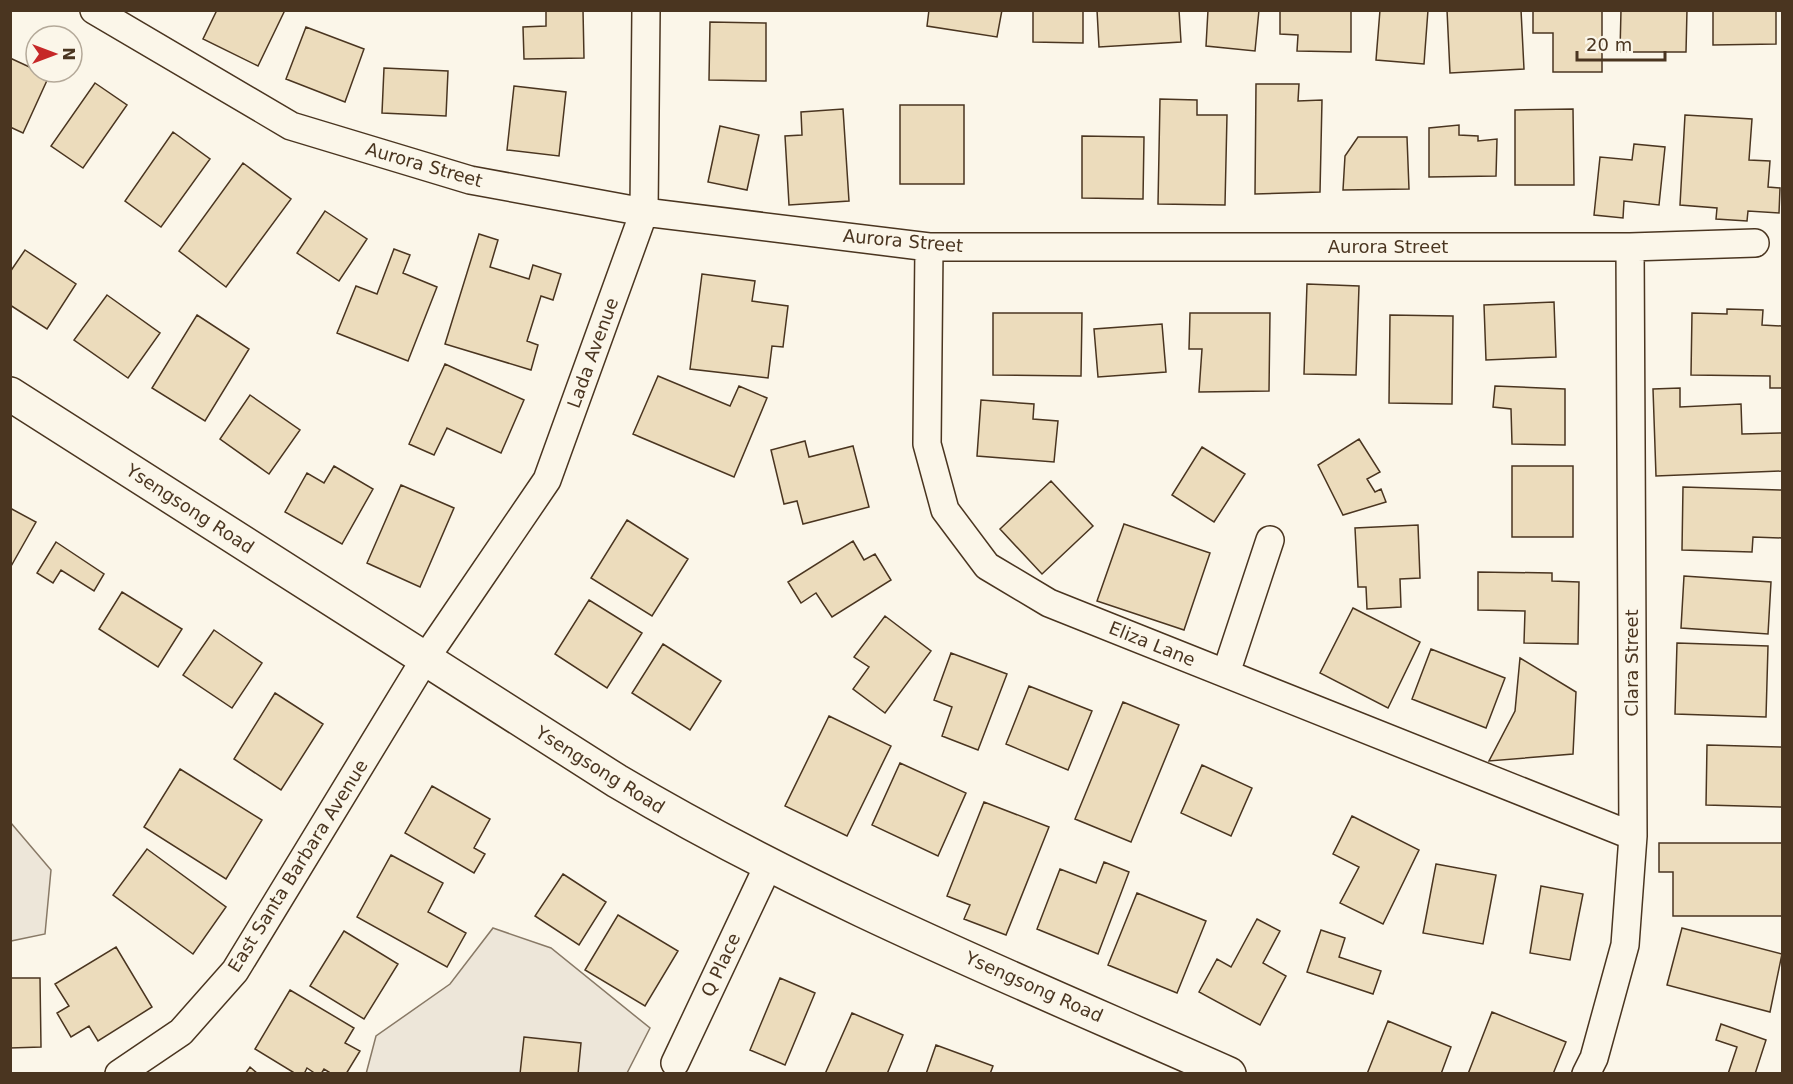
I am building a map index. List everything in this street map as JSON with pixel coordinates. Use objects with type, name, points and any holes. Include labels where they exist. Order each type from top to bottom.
[{"type":"main road","name":"Ysengsong Road","points":[[10,394],[617,782],[768,866],[861,910],[1229,1074]]},
{"type":"street","name":"Aurora Street","points":[[94,10],[142,41],[291,126],[470,180],[644,212],[929,247],[1630,247],[1755,243]]},
{"type":"street","name":"Lada Avenue","points":[[425,659],[547,480],[644,212],[646,10]]},
{"type":"street","name":"Eliza Lane","points":[[929,247],[927,444],[945,510],[987,566],[1049,603],[1633,836]]},
{"type":"street","name":"Clara Street","points":[[1586,1074],[1593,1058],[1625,945],[1633,836],[1630,247]]},
{"type":"street","points":[[1226,673],[1270,540]]},
{"type":"street","name":"East Santa Barbara Avenue","points":[[119,1074],[181,1032],[235,970],[425,659]]},
{"type":"street","name":"Q Place","points":[[675,1063],[768,866]]},
{"type":"shaded area","points":[[11,823],[51,870],[45,934],[11,941]]},
{"type":"shaded area","points":[[493,928],[551,948],[650,1028],[627,1073],[366,1074],[376,1036],[450,984]]},
{"type":"building","points":[[217,10],[285,10],[258,66],[203,39]]},
{"type":"building","points":[[546,10],[583,10],[584,58],[524,59],[523,27],[546,26]]},
{"type":"building","points":[[929,10],[1002,10],[997,37],[927,26]]},
{"type":"building","points":[[1033,10],[1083,10],[1083,43],[1033,42]]},
{"type":"building","points":[[1097,10],[1179,10],[1181,42],[1099,47]]},
{"type":"building","points":[[1208,10],[1259,10],[1255,51],[1206,46]]},
{"type":"building","points":[[1280,10],[1351,10],[1351,52],[1297,51],[1298,35],[1280,34]]},
{"type":"building","points":[[1380,10],[1428,10],[1424,64],[1376,60]]},
{"type":"building","points":[[1447,10],[1521,10],[1524,69],[1450,73]]},
{"type":"building","points":[[1533,10],[1602,10],[1602,72],[1553,72],[1553,33],[1533,33]]},
{"type":"building","points":[[1621,10],[1687,10],[1686,52],[1620,52]]},
{"type":"building","points":[[1713,10],[1776,10],[1776,44],[1713,45]]},
{"type":"building","points":[[710,22],[766,23],[766,81],[709,80]]},
{"type":"building","points":[[306,27],[364,49],[345,102],[286,79]]},
{"type":"building","points":[[10,58],[24,64],[24,84],[45,84],[23,133],[10,127]]},
{"type":"building","points":[[384,68],[448,71],[446,116],[382,113]]},
{"type":"building","points":[[95,83],[127,105],[83,168],[51,146]]},
{"type":"building","points":[[1256,84],[1299,84],[1298,101],[1322,100],[1320,192],[1255,194]]},
{"type":"building","points":[[514,86],[566,92],[559,156],[507,150]]},
{"type":"building","points":[[1160,99],[1197,100],[1197,115],[1227,115],[1225,205],[1158,204]]},
{"type":"building","points":[[900,105],[964,105],[964,184],[900,184]]},
{"type":"building","points":[[843,109],[849,201],[789,205],[785,136],[802,135],[801,112]]},
{"type":"building","points":[[1573,109],[1574,185],[1515,185],[1515,110]]},
{"type":"building","points":[[1685,115],[1752,119],[1749,160],[1770,161],[1768,187],[1780,188],[1779,213],[1748,211],[1747,221],[1716,219],[1717,208],[1680,205]]},
{"type":"building","points":[[1459,125],[1459,135],[1478,136],[1478,141],[1497,139],[1496,176],[1429,177],[1429,128]]},
{"type":"building","points":[[720,126],[759,135],[747,190],[708,182]]},
{"type":"building","points":[[173,132],[210,159],[161,227],[125,201]]},
{"type":"building","points":[[1082,136],[1144,137],[1143,199],[1082,198]]},
{"type":"building","points":[[1358,137],[1407,137],[1409,189],[1343,190],[1345,156]]},
{"type":"building","points":[[1634,144],[1665,147],[1659,205],[1624,201],[1623,218],[1594,215],[1600,157],[1632,160]]},
{"type":"building","points":[[243,163],[291,199],[226,287],[179,251]]},
{"type":"building","points":[[325,211],[367,239],[339,281],[297,253]]},
{"type":"building","points":[[479,234],[498,240],[490,267],[529,279],[533,265],[561,274],[553,300],[541,296],[527,341],[538,345],[531,370],[445,344]]},
{"type":"building","points":[[394,249],[410,255],[403,273],[437,287],[408,361],[337,333],[356,286],[377,294]]},
{"type":"building","points":[[25,250],[76,284],[47,329],[10,305],[10,272]]},
{"type":"building","points":[[702,274],[755,281],[752,301],[788,306],[783,347],[772,346],[768,378],[690,369]]},
{"type":"building","points":[[1307,284],[1359,286],[1356,375],[1304,374]]},
{"type":"building","points":[[107,295],[160,333],[128,378],[74,340]]},
{"type":"building","points":[[1554,302],[1556,357],[1486,360],[1484,305]]},
{"type":"building","points":[[1727,309],[1763,310],[1762,325],[1782,326],[1782,388],[1770,388],[1770,376],[1691,375],[1692,313],[1727,314]]},
{"type":"building","points":[[993,313],[1082,313],[1081,376],[993,375]]},
{"type":"building","points":[[1190,313],[1270,313],[1269,391],[1199,392],[1202,349],[1189,349]]},
{"type":"building","points":[[197,315],[249,349],[205,421],[152,388]]},
{"type":"building","points":[[1390,315],[1453,316],[1452,404],[1389,403]]},
{"type":"building","points":[[1162,324],[1166,372],[1098,377],[1094,329]]},
{"type":"building","points":[[445,364],[524,400],[501,453],[447,428],[434,455],[409,444]]},
{"type":"building","points":[[658,376],[730,406],[739,386],[767,398],[734,477],[633,434]]},
{"type":"building","points":[[1495,386],[1565,389],[1565,445],[1512,444],[1511,409],[1493,407]]},
{"type":"building","points":[[1680,388],[1680,407],[1741,404],[1742,434],[1782,433],[1782,471],[1656,476],[1653,389]]},
{"type":"building","points":[[250,395],[300,430],[269,474],[220,439]]},
{"type":"building","points":[[981,400],[1034,404],[1033,419],[1058,421],[1054,462],[977,456]]},
{"type":"building","points":[[1359,439],[1380,472],[1367,479],[1375,492],[1381,489],[1386,502],[1343,515],[1318,465]]},
{"type":"building","points":[[805,441],[809,457],[853,446],[869,507],[803,524],[797,501],[784,504],[771,450]]},
{"type":"building","points":[[1202,447],[1245,474],[1214,522],[1172,495]]},
{"type":"building","points":[[334,466],[373,489],[342,544],[285,512],[307,473],[324,483]]},
{"type":"building","points":[[1512,466],[1573,466],[1573,537],[1512,537]]},
{"type":"building","points":[[1051,481],[1093,526],[1042,574],[1000,529]]},
{"type":"building","points":[[401,485],[454,508],[420,587],[367,563]]},
{"type":"building","points":[[1683,487],[1782,490],[1782,538],[1753,537],[1752,552],[1682,550]]},
{"type":"building","points":[[10,508],[36,522],[10,568]]},
{"type":"building","points":[[627,520],[688,559],[652,616],[591,578]]},
{"type":"building","points":[[1124,524],[1210,553],[1184,630],[1097,601]]},
{"type":"building","points":[[1418,525],[1420,578],[1400,579],[1401,607],[1367,609],[1366,587],[1358,587],[1355,528]]},
{"type":"building","points":[[853,541],[864,560],[875,554],[891,580],[832,617],[816,593],[801,603],[788,582]]},
{"type":"building","points":[[56,542],[104,574],[94,591],[61,570],[53,583],[37,573]]},
{"type":"building","points":[[1478,572],[1552,573],[1552,581],[1579,582],[1578,644],[1524,643],[1525,611],[1478,610]]},
{"type":"building","points":[[1684,576],[1771,582],[1768,634],[1681,628]]},
{"type":"building","points":[[122,592],[182,629],[158,667],[99,629]]},
{"type":"building","points":[[589,600],[642,633],[607,688],[555,654]]},
{"type":"building","points":[[1353,608],[1420,642],[1388,708],[1320,673]]},
{"type":"building","points":[[885,616],[931,651],[885,713],[853,689],[869,667],[854,657]]},
{"type":"building","points":[[214,630],[262,663],[232,708],[183,675]]},
{"type":"building","points":[[1677,643],[1768,646],[1766,717],[1675,714]]},
{"type":"building","points":[[663,644],[721,681],[690,730],[632,693]]},
{"type":"building","points":[[1431,649],[1505,678],[1486,728],[1412,699]]},
{"type":"building","points":[[951,653],[1007,674],[978,750],[942,736],[952,707],[934,700]]},
{"type":"building","points":[[1520,658],[1576,692],[1573,754],[1489,761],[1515,711]]},
{"type":"building","points":[[1029,686],[1092,711],[1068,770],[1006,744]]},
{"type":"building","points":[[275,693],[323,724],[281,790],[234,759]]},
{"type":"building","points":[[1123,702],[1179,725],[1131,842],[1075,819]]},
{"type":"building","points":[[829,716],[891,746],[847,836],[785,806]]},
{"type":"building","points":[[1707,745],[1782,747],[1782,807],[1706,805]]},
{"type":"building","points":[[900,763],[966,793],[938,856],[872,825]]},
{"type":"building","points":[[1202,765],[1252,788],[1231,836],[1181,813]]},
{"type":"building","points":[[180,769],[262,820],[226,879],[144,827]]},
{"type":"building","points":[[432,786],[490,819],[474,848],[485,854],[474,873],[405,833]]},
{"type":"building","points":[[984,802],[1049,827],[1006,935],[964,919],[970,905],[947,896]]},
{"type":"building","points":[[1352,816],[1419,850],[1383,924],[1340,903],[1359,867],[1333,854]]},
{"type":"building","points":[[1659,843],[1782,843],[1782,916],[1673,916],[1673,872],[1659,872]]},
{"type":"building","points":[[147,849],[226,907],[193,954],[113,895]]},
{"type":"building","points":[[391,855],[443,883],[428,912],[466,933],[447,967],[357,917]]},
{"type":"building","points":[[1104,862],[1129,872],[1098,954],[1037,929],[1060,869],[1096,883]]},
{"type":"building","points":[[1436,864],[1496,875],[1483,944],[1423,933]]},
{"type":"building","points":[[563,874],[606,902],[579,945],[535,916]]},
{"type":"building","points":[[1541,886],[1583,894],[1570,960],[1530,953]]},
{"type":"building","points":[[1137,893],[1206,921],[1177,993],[1108,965]]},
{"type":"building","points":[[618,915],[678,951],[645,1006],[585,970]]},
{"type":"building","points":[[1257,919],[1280,931],[1263,963],[1286,976],[1260,1025],[1199,992],[1217,959],[1231,967]]},
{"type":"building","points":[[1682,928],[1782,954],[1770,1012],[1667,985]]},
{"type":"building","points":[[1321,930],[1345,938],[1339,957],[1381,971],[1373,994],[1307,972]]},
{"type":"building","points":[[344,931],[398,964],[364,1019],[310,986]]},
{"type":"building","points":[[116,947],[152,1007],[98,1041],[89,1026],[71,1037],[57,1013],[69,1006],[55,984]]},
{"type":"building","points":[[10,978],[40,978],[41,1047],[10,1048]]},
{"type":"building","points":[[780,978],[815,993],[785,1065],[750,1050]]},
{"type":"building","points":[[290,990],[354,1028],[345,1043],[360,1051],[346,1074],[332,1074],[324,1069],[321,1074],[316,1074],[307,1068],[304,1074],[296,1074],[255,1049]]},
{"type":"building","points":[[1492,1012],[1566,1042],[1553,1074],[1468,1074]]},
{"type":"building","points":[[852,1013],[903,1035],[887,1074],[825,1074]]},
{"type":"building","points":[[1388,1021],[1451,1047],[1441,1074],[1367,1074]]},
{"type":"building","points":[[1721,1024],[1766,1040],[1755,1074],[1728,1074],[1737,1047],[1716,1040]]},
{"type":"building","points":[[524,1037],[581,1043],[578,1074],[520,1074]]},
{"type":"building","points":[[936,1045],[993,1066],[990,1074],[926,1074]]},
{"type":"building","points":[[250,1067],[258,1074],[245,1074]]}]
